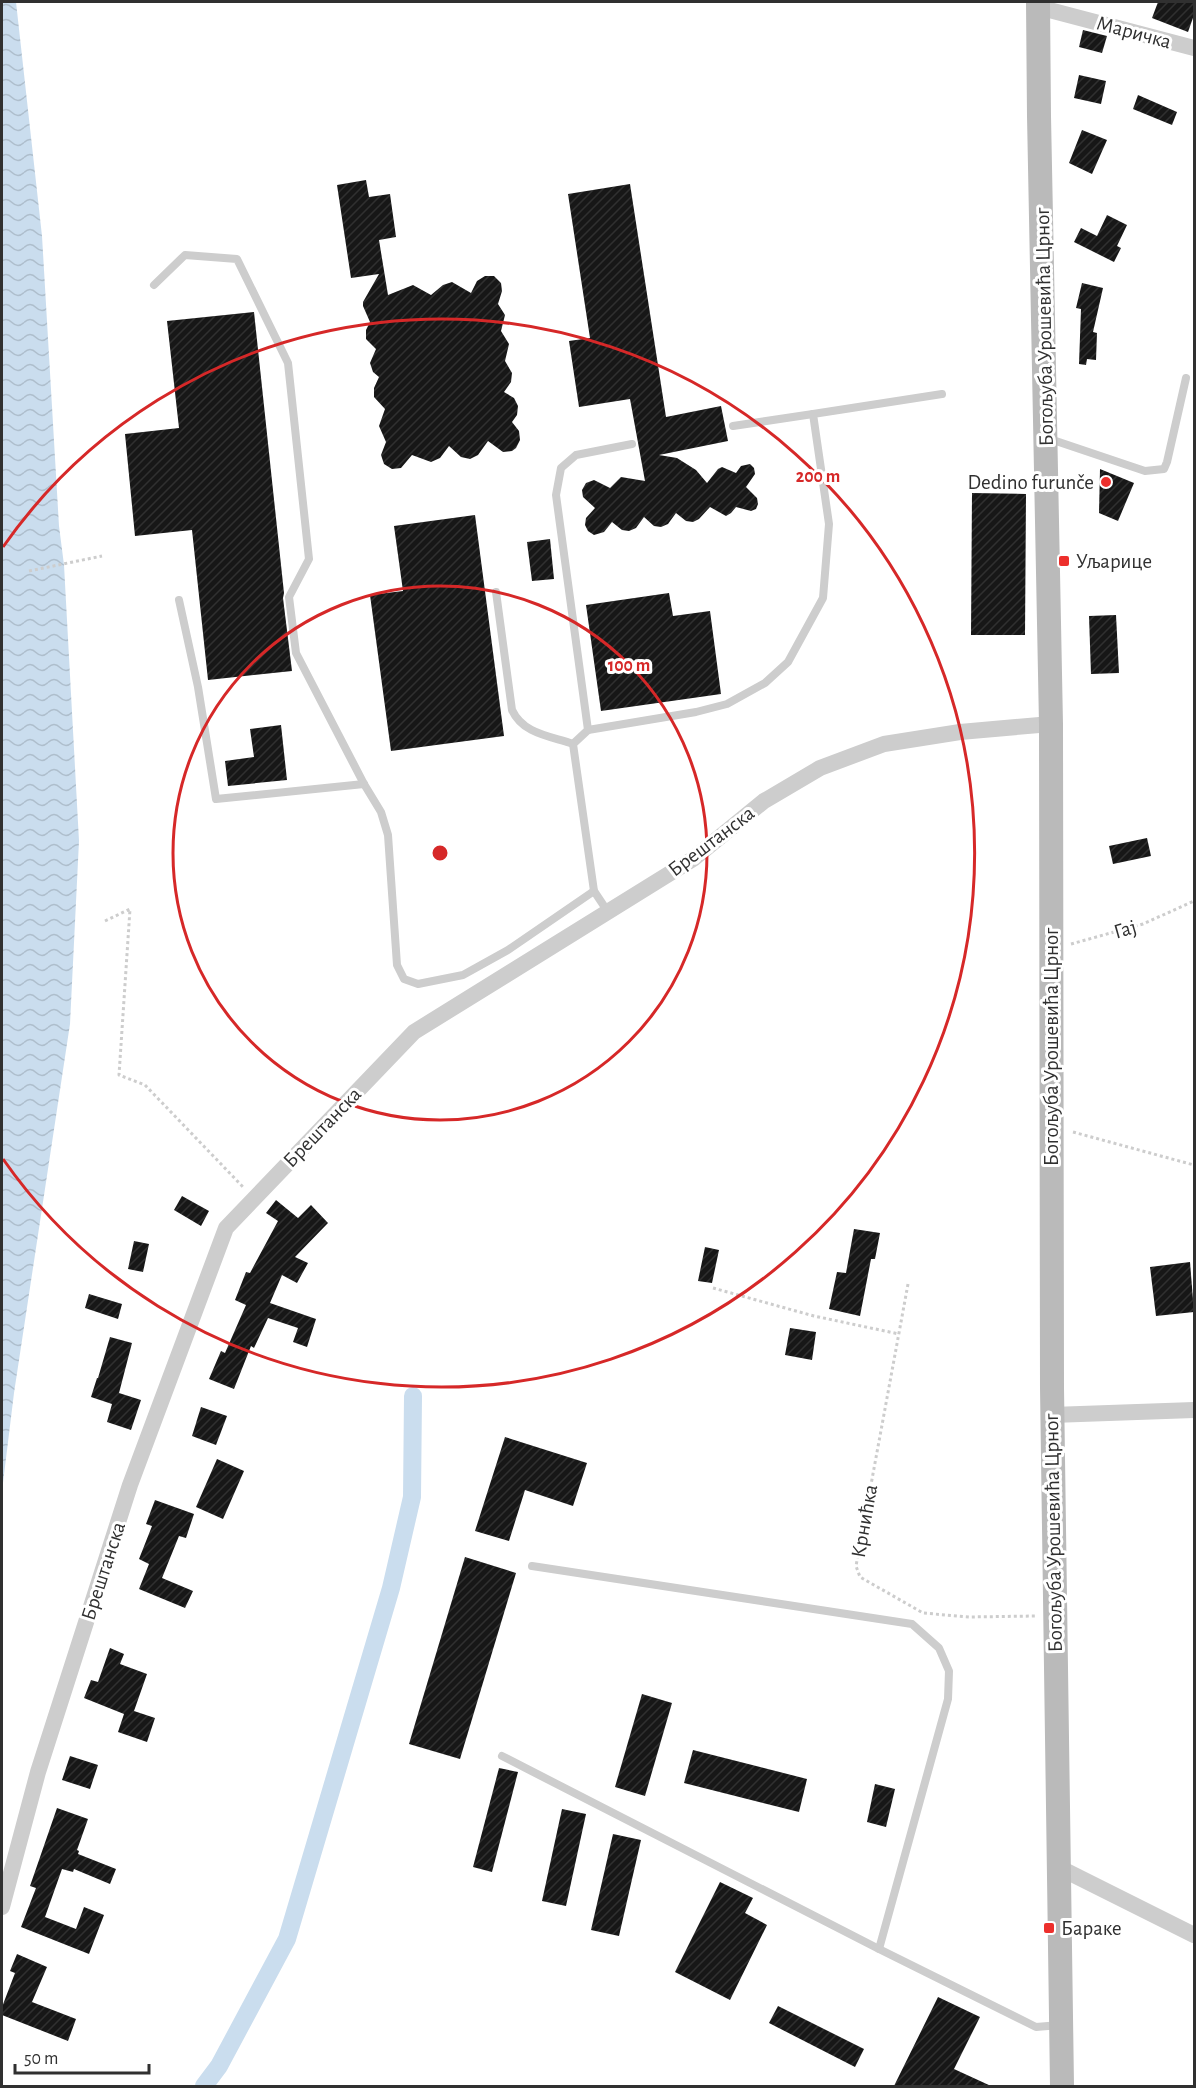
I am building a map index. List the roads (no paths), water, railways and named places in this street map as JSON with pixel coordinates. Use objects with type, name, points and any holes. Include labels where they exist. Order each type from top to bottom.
[{"type":"street","name":"Маричка","points":[[1038,4],[1194,48]]},
{"type":"street","name":"Богољуба Урошевића Црног","points":[[1038,4],[1052,724],[1052,1415],[1062,2086]]},
{"type":"street","name":"Брештанска","points":[[2,1907],[38,1772],[130,1485],[226,1228],[414,1032],[693,859],[764,801],[820,768],[884,744],[960,732],[1052,724]]},
{"type":"street","points":[[1052,1415],[1194,1410]]},
{"type":"street","points":[[1058,1867],[1194,1935]]},
{"type":"lane","points":[[154,285],[185,255],[237,258],[288,363],[309,559],[289,597],[296,653],[381,812],[388,835],[397,965],[404,979],[418,984],[463,975],[508,950],[594,891]]},
{"type":"lane","points":[[1046,438],[1145,471],[1164,469],[1186,378]]},
{"type":"lane","points":[[733,426],[942,394]]},
{"type":"lane","points":[[573,744],[588,730],[696,712],[727,704],[765,683],[788,662],[823,598],[829,524],[813,414]]},
{"type":"lane","points":[[588,730],[556,495],[561,468],[576,455],[632,444]]},
{"type":"lane","points":[[496,592],[512,710],[518,721],[527,729],[573,744]]},
{"type":"lane","points":[[179,600],[198,687],[216,799],[364,784]]},
{"type":"lane","points":[[573,744],[594,891],[608,913]]},
{"type":"lane","points":[[532,1566],[912,1624],[939,1648],[949,1671],[948,1700],[879,1949]]},
{"type":"lane","points":[[502,1756],[879,1949],[1036,2026],[1061,2025]]},
{"type":"water","points":[[2,2],[16,2],[42,236],[59,526],[64,565],[79,841],[70,1024],[14,1393],[2,1491]]},
{"type":"waterway","points":[[204,2086],[219,2066],[287,1939],[391,1588],[412,1497],[413,1396]]},
{"type":"place","name":"Dedino furunče","points":[[1106,482]]},
{"type":"place","name":"Уљарице","points":[[1064,561]]},
{"type":"place","name":"Бараке","points":[[1049,1928]]}]
